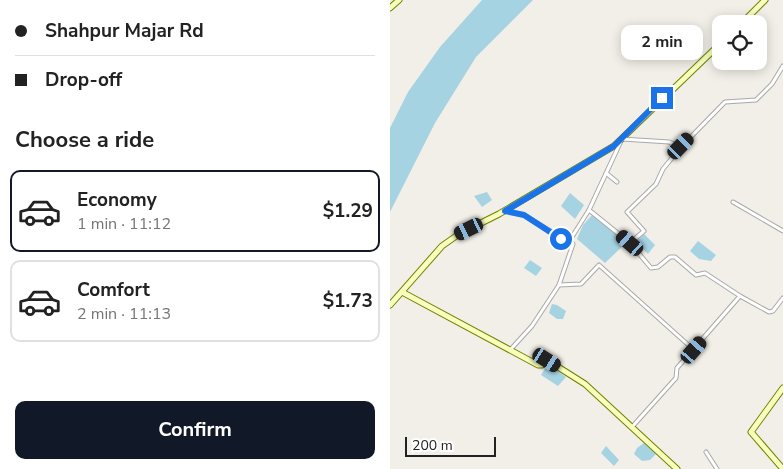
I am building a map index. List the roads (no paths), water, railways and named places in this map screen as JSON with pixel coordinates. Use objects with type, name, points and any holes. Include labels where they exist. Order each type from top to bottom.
[{"type":"main road","points":[[390,8],[399,0]]},
{"type":"main road","points":[[750,15],[764,0]]},
{"type":"main road","points":[[390,304],[442,246],[458,234],[505,211],[622,140],[712,52]]},
{"type":"main road","points":[[402,292],[538,365],[542,365],[547,360],[585,384],[677,469]]},
{"type":"main road","points":[[783,388],[751,432],[783,469]]},
{"type":"street","points":[[630,243],[644,231],[627,212],[656,184],[663,169],[681,146],[725,102],[756,100],[772,84],[783,66]]},
{"type":"street","points":[[511,349],[532,326],[559,285],[573,244],[570,240],[589,210],[622,140],[669,142],[681,146]]},
{"type":"street","points":[[606,173],[618,182]]},
{"type":"street","points":[[733,202],[783,230]]},
{"type":"street","points":[[589,210],[630,243],[651,268],[658,267],[670,257],[675,257],[696,275],[705,272],[740,296],[768,312],[773,311],[783,298]]},
{"type":"street","points":[[505,211],[524,215],[565,240]]},
{"type":"street","points":[[559,285],[581,284],[599,265],[694,350]]},
{"type":"street","points":[[632,427],[676,378],[677,368],[740,296]]},
{"type":"street","points":[[706,452],[716,469]]},
{"type":"water","points":[[482,0],[533,0],[476,57],[435,123],[390,212],[390,128],[408,92],[440,47]]},
{"type":"water","points":[[487,192],[492,200],[482,207],[474,196]]},
{"type":"water","points":[[570,193],[584,205],[575,219],[561,206]]},
{"type":"water","points":[[592,215],[627,242],[605,263],[577,239],[583,225]]},
{"type":"water","points":[[644,234],[655,245],[648,254],[636,242]]},
{"type":"water","points":[[698,241],[716,255],[711,261],[699,259],[690,251]]},
{"type":"water","points":[[530,260],[542,268],[536,276],[524,268]]},
{"type":"water","points":[[552,304],[566,311],[563,319],[557,319],[549,313]]},
{"type":"water","points":[[548,364],[566,377],[558,386],[541,375]]},
{"type":"water","points":[[644,443],[656,454],[650,460],[642,461],[634,454],[637,448]]},
{"type":"water","points":[[606,446],[619,460],[614,466],[601,453]]}]
